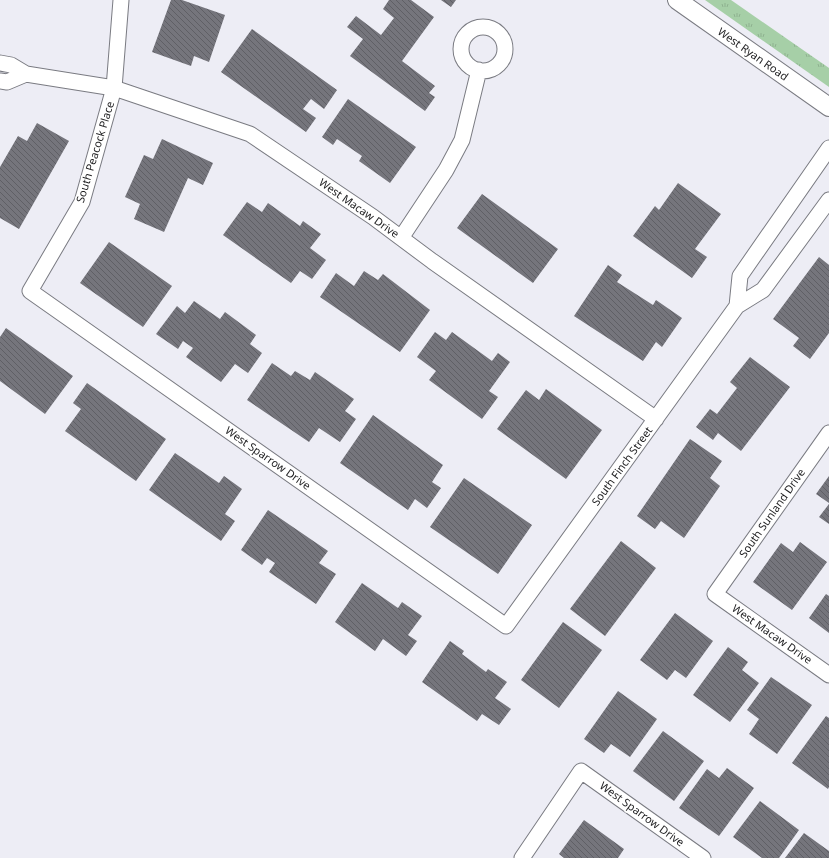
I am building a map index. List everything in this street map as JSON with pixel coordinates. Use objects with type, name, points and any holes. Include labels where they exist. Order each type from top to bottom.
[{"type":"street","name":"South Peacock Place","points":[[30,291],[82,202],[114,88],[121,0]]},
{"type":"street","name":"West Ryan Road","points":[[678,0],[829,107]]},
{"type":"street","name":"West Macaw Drive","points":[[0,63],[11,65],[26,74],[114,88],[250,134],[373,217],[656,419]]},
{"type":"street","points":[[401,238],[446,170],[462,140],[479,70]]},
{"type":"street","points":[[0,81],[7,82],[26,74]]},
{"type":"street","name":"South Finch Street","points":[[737,306],[740,276],[829,148]]},
{"type":"street","name":"South Finch Street","points":[[506,626],[737,306],[763,290],[829,200]]},
{"type":"street","name":"West Sparrow Drive","points":[[30,291],[506,626]]},
{"type":"street","name":"South Sunland Drive","points":[[715,594],[829,433]]},
{"type":"street","name":"West Macaw Drive","points":[[715,594],[829,675]]},
{"type":"street","name":"West Sparrow Drive","points":[[522,858],[581,771],[703,858]]},
{"type":"green space","points":[[705,0],[731,0],[829,68],[829,87]]},
{"type":"building","points":[[171,0],[182,0],[225,15],[209,62],[194,56],[191,66],[152,52]]},
{"type":"building","points":[[389,0],[411,0],[434,17],[402,61],[435,86],[429,93],[435,97],[425,111],[350,56],[363,39],[347,27],[356,16],[381,35],[394,18],[383,9]]},
{"type":"building","points":[[441,0],[456,0],[451,7]]},
{"type":"building","points":[[252,29],[337,90],[324,109],[311,99],[303,109],[316,118],[306,132],[221,72]]},
{"type":"building","points":[[348,99],[416,147],[390,183],[359,161],[362,156],[337,139],[333,145],[322,137]]},
{"type":"building","points":[[37,123],[69,141],[19,229],[0,218],[0,167],[18,136],[27,141]]},
{"type":"building","points":[[162,139],[213,163],[203,185],[188,178],[164,232],[134,219],[140,204],[125,197],[144,155],[153,159]]},
{"type":"building","points":[[678,183],[721,214],[695,249],[707,257],[692,278],[633,236],[655,206],[659,210]]},
{"type":"building","points":[[482,194],[558,249],[533,283],[457,228]]},
{"type":"building","points":[[247,202],[262,212],[268,203],[300,226],[303,221],[321,234],[310,248],[326,260],[312,279],[300,271],[291,283],[223,235]]},
{"type":"building","points":[[109,242],[172,286],[143,327],[80,283]]},
{"type":"building","points":[[819,257],[829,265],[829,333],[810,359],[793,346],[799,338],[773,319]]},
{"type":"building","points":[[608,265],[622,275],[617,282],[653,305],[656,300],[682,318],[662,347],[656,342],[643,361],[574,316]]},
{"type":"building","points":[[364,271],[378,280],[383,274],[430,310],[400,352],[320,297],[336,273],[354,286]]},
{"type":"building","points":[[194,301],[220,319],[225,312],[256,335],[250,344],[262,353],[248,373],[235,364],[221,382],[186,357],[193,348],[183,341],[178,349],[156,334],[177,306],[185,313]]},
{"type":"building","points":[[6,328],[73,376],[45,414],[0,381],[0,337]]},
{"type":"building","points":[[435,332],[446,340],[452,332],[492,361],[498,353],[510,362],[489,391],[498,397],[482,419],[429,380],[436,371],[417,357]]},
{"type":"building","points":[[750,357],[790,387],[741,451],[718,433],[713,440],[696,427],[710,409],[717,414],[737,388],[730,382]]},
{"type":"building","points":[[272,363],[291,376],[295,371],[310,380],[315,372],[354,399],[345,411],[356,419],[340,442],[319,428],[309,442],[247,400]]},
{"type":"building","points":[[87,383],[166,439],[136,481],[65,431],[81,409],[73,403]]},
{"type":"building","points":[[546,389],[602,430],[566,479],[497,429],[526,390],[539,400]]},
{"type":"building","points":[[373,415],[443,465],[432,482],[441,488],[427,508],[415,499],[408,510],[340,463]]},
{"type":"building","points":[[690,439],[722,461],[710,478],[720,486],[684,538],[661,521],[655,529],[637,516]]},
{"type":"building","points":[[175,453],[219,483],[224,476],[242,489],[225,514],[235,521],[221,541],[149,490]]},
{"type":"building","points":[[829,476],[829,503],[816,494]]},
{"type":"building","points":[[464,478],[532,525],[498,574],[430,527]]},
{"type":"building","points":[[829,504],[829,524],[819,517]]},
{"type":"building","points":[[268,510],[328,551],[319,563],[336,574],[316,604],[269,572],[275,563],[267,558],[262,565],[241,550]]},
{"type":"building","points":[[621,541],[656,568],[605,636],[570,609]]},
{"type":"building","points":[[800,542],[827,562],[792,610],[753,582],[781,543],[793,552]]},
{"type":"building","points":[[362,583],[398,608],[402,602],[422,616],[408,635],[417,641],[406,656],[383,639],[375,651],[335,622]]},
{"type":"building","points":[[826,594],[829,596],[829,633],[809,618]]},
{"type":"building","points":[[675,613],[713,641],[686,678],[675,670],[667,680],[640,660]]},
{"type":"building","points":[[563,622],[602,650],[559,708],[521,680]]},
{"type":"building","points":[[450,641],[464,651],[462,654],[486,672],[488,669],[507,682],[495,698],[511,709],[499,725],[482,714],[477,721],[422,682]]},
{"type":"building","points":[[728,647],[748,662],[742,670],[759,683],[730,722],[693,695]]},
{"type":"building","points":[[771,677],[812,705],[777,754],[749,734],[759,719],[747,710]]},
{"type":"building","points":[[618,691],[657,719],[630,757],[611,744],[604,753],[584,739]]},
{"type":"building","points":[[826,716],[829,718],[828,789],[792,763]]},
{"type":"building","points":[[663,731],[704,761],[674,801],[633,771]]},
{"type":"building","points":[[727,768],[754,788],[719,836],[679,808],[707,769],[719,778]]},
{"type":"building","points":[[760,801],[799,830],[779,858],[762,858],[733,837]]},
{"type":"building","points":[[584,820],[624,849],[618,858],[564,858],[559,854]]},
{"type":"building","points":[[804,833],[829,851],[829,858],[785,858]]}]
